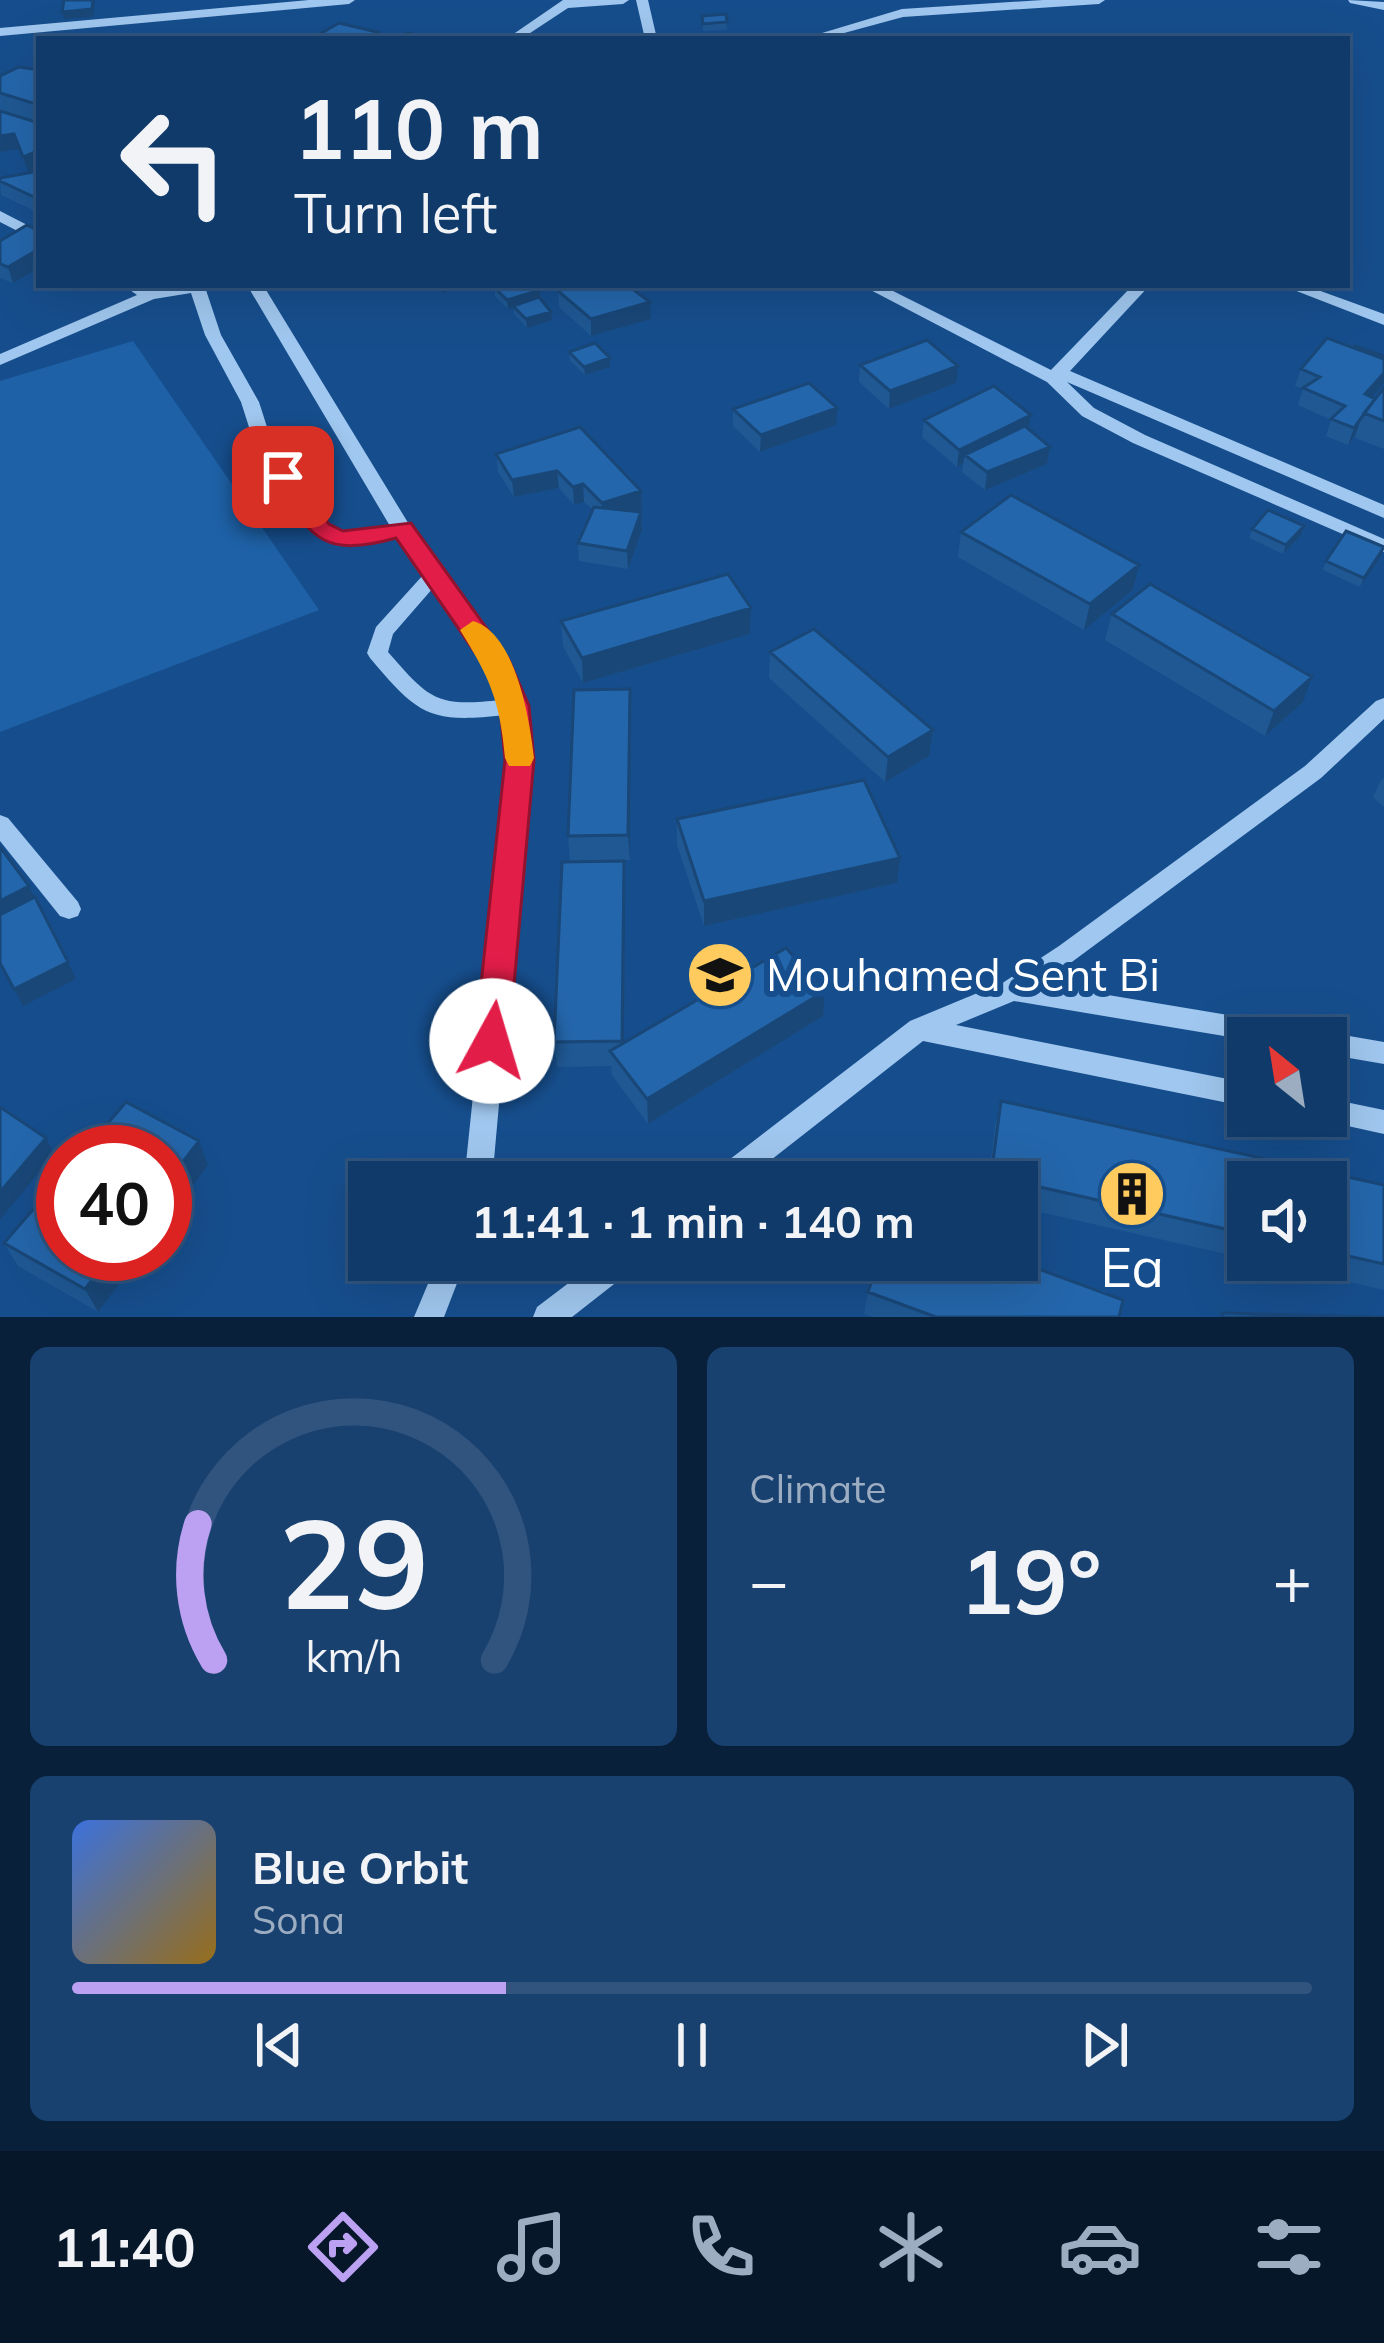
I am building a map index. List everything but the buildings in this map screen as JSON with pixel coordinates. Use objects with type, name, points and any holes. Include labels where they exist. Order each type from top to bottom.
[{"type":"street","points":[[0,32],[349,0]]},
{"type":"street","points":[[517,36],[569,2],[623,0]]},
{"type":"street","points":[[642,0],[650,36]]},
{"type":"street","points":[[819,36],[902,13],[1099,0]]},
{"type":"street","points":[[1354,0],[1384,6]]},
{"type":"street","points":[[0,216],[36,235]]},
{"type":"street","points":[[135,288],[150,296]]},
{"type":"street","points":[[0,360],[150,296],[193,288]]},
{"type":"street","points":[[204,288],[214,335],[250,402],[266,452],[320,530],[338,539],[351,539],[403,529]]},
{"type":"street","points":[[257,288],[403,529],[498,665],[514,706],[520,760],[480,1161]]},
{"type":"street","points":[[875,288],[1056,375],[1384,512]]},
{"type":"street","points":[[1056,375],[1139,288]]},
{"type":"street","points":[[1297,288],[1384,320]]},
{"type":"street","points":[[1056,375],[1088,412],[1139,439],[1384,546]]},
{"type":"street","points":[[435,574],[383,632],[376,653],[418,702],[445,714],[514,706]]},
{"type":"street","points":[[749,1161],[919,1029],[1013,989],[1313,772],[1384,706]]},
{"type":"street","points":[[0,824],[69,909]]},
{"type":"street","points":[[1013,989],[1227,1026]]},
{"type":"street","points":[[919,1029],[1227,1091]]},
{"type":"street","points":[[1347,1046],[1384,1052]]},
{"type":"street","points":[[1347,1114],[1384,1122]]},
{"type":"street","points":[[429,1317],[444,1281]]},
{"type":"street","points":[[548,1317],[595,1281]]},
{"type":"shaded area","points":[[133,341],[319,610],[0,732],[0,381]]},
{"type":"slow traffic","points":[[473,630],[498,665],[514,706],[519,758]]},
{"type":"place","name":"Mouhamed Sent Bi","points":[[720,975]]},
{"type":"place","name":"Ea","points":[[1132,1194]]},
{"type":"route","points":[[283,477],[320,530],[338,539],[364,539],[403,529],[498,665],[514,706],[520,760],[492,1041]]}]
